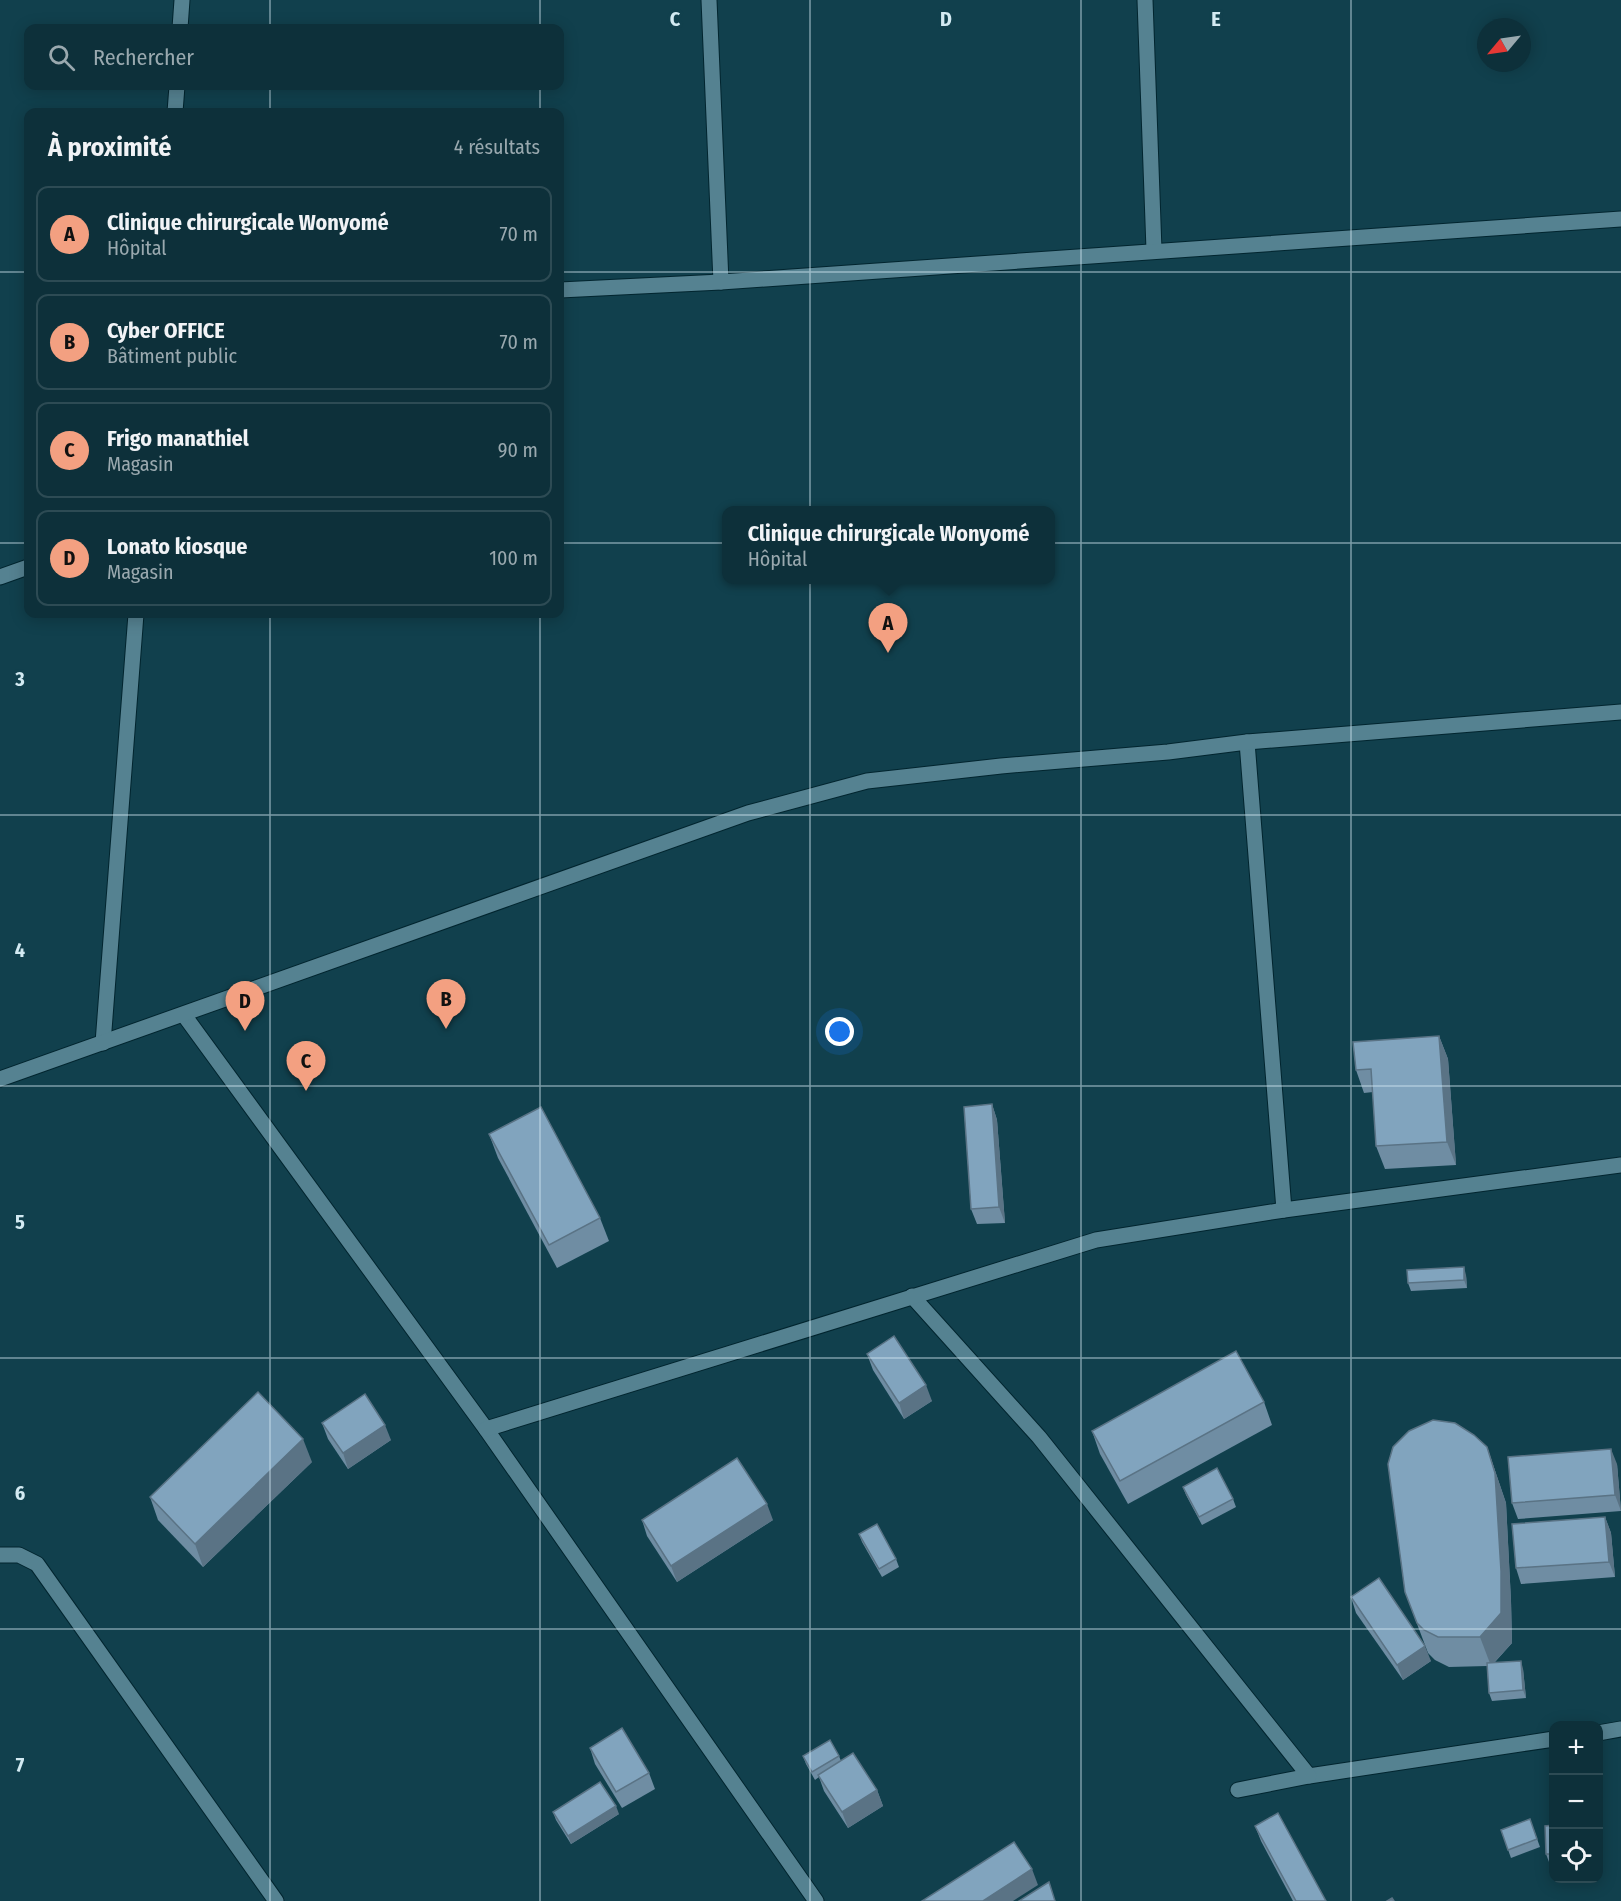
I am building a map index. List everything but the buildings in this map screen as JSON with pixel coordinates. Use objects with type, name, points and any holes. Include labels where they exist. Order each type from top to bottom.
[{"type":"street","points":[[180,24],[182,0]]},
{"type":"street","points":[[709,0],[721,282]]},
{"type":"street","points":[[1144,0],[1154,250]]},
{"type":"street","points":[[176,108],[177,90]]},
{"type":"street","points":[[564,291],[721,282],[1621,219]]},
{"type":"street","points":[[0,577],[24,568]]},
{"type":"street","points":[[103,1043],[136,618]]},
{"type":"street","points":[[0,1079],[748,813],[867,781],[1001,766],[1168,752],[1246,742],[1621,712]]},
{"type":"street","points":[[1246,742],[1284,1210]]},
{"type":"street","points":[[184,1015],[486,1429],[816,1901]]},
{"type":"street","points":[[486,1429],[1096,1240],[1284,1210],[1621,1165]]},
{"type":"street","points":[[912,1296],[1039,1437],[1309,1776]]},
{"type":"street","points":[[0,1555],[19,1554],[37,1564],[276,1901]]},
{"type":"street","points":[[1603,1732],[1621,1730]]},
{"type":"street","points":[[1238,1790],[1309,1776],[1549,1741]]},
{"type":"place","name":"Clinique chirurgicale Wonyomé","points":[[888,653]]},
{"type":"place","name":"Cyber OFFICE","points":[[446,1029]]},
{"type":"place","name":"Lonato kiosque","points":[[245,1031]]},
{"type":"place","name":"Frigo manathiel","points":[[306,1091]]}]
